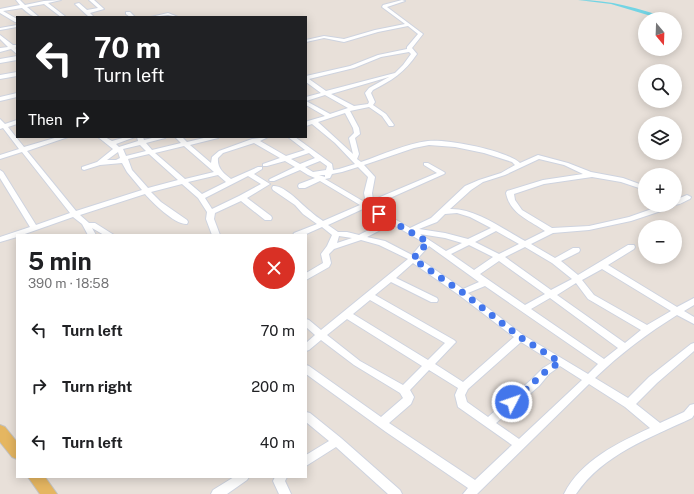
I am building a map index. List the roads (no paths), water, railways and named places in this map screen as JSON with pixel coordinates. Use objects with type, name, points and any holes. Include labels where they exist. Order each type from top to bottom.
[{"type":"main road","points":[[0,431],[16,452]]},
{"type":"main road","points":[[37,478],[49,494]]},
{"type":"street","points":[[18,0],[36,16]]},
{"type":"street","points":[[0,10],[59,0]]},
{"type":"street","points":[[85,12],[102,8],[91,0]]},
{"type":"street","points":[[370,105],[372,102],[368,93],[371,89],[397,76],[401,72],[413,56],[409,48],[421,34],[384,7],[403,1]]},
{"type":"street","points":[[44,2],[63,16]]},
{"type":"street","points":[[77,4],[91,16]]},
{"type":"street","points":[[0,10],[16,20]]},
{"type":"street","points":[[128,13],[132,16]]},
{"type":"street","points":[[158,16],[168,14],[173,16]]},
{"type":"street","points":[[307,41],[324,37],[344,41],[377,31],[408,25]]},
{"type":"street","points":[[0,29],[16,26]]},
{"type":"street","points":[[371,28],[377,31]]},
{"type":"street","points":[[0,36],[15,46]]},
{"type":"street","points":[[0,50],[15,46]]},
{"type":"street","points":[[307,78],[352,67],[380,56],[411,50]]},
{"type":"street","points":[[0,61],[16,58]]},
{"type":"street","points":[[307,99],[401,72]]},
{"type":"street","points":[[0,77],[16,74]]},
{"type":"street","points":[[307,79],[325,93],[350,109],[357,134],[352,138],[356,154],[354,159]]},
{"type":"street","points":[[0,99],[16,95]]},
{"type":"street","points":[[307,104],[330,116]]},
{"type":"street","points":[[307,123],[314,122],[350,109],[370,105],[384,115],[391,125]]},
{"type":"street","points":[[1,124],[16,122]]},
{"type":"street","points":[[314,122],[372,177],[368,193],[368,205]]},
{"type":"street","points":[[1,124],[24,150],[74,214],[87,226],[91,234]]},
{"type":"street","points":[[0,157],[62,138]]},
{"type":"street","points":[[102,138],[117,149],[129,171],[158,204],[184,222]]},
{"type":"street","points":[[110,144],[129,138]]},
{"type":"street","points":[[99,163],[117,149],[141,140],[156,138]]},
{"type":"street","points":[[179,138],[199,157],[230,182]]},
{"type":"street","points":[[84,168],[99,163],[123,160],[212,138]]},
{"type":"street","points":[[220,173],[214,164],[215,157],[221,152],[261,138]]},
{"type":"street","points":[[292,138],[330,165],[328,174],[323,181],[302,186]]},
{"type":"street","points":[[141,140],[151,153],[201,197],[211,212],[210,218],[216,234]]},
{"type":"street","points":[[254,140],[310,174],[368,205],[428,242],[604,364]]},
{"type":"street","points":[[310,174],[328,174],[340,171],[412,147],[429,143],[455,145],[486,151],[514,161],[520,166]]},
{"type":"street","points":[[201,197],[262,167],[309,151]]},
{"type":"street","points":[[409,231],[434,220],[468,188],[538,157],[566,164],[590,174],[623,180],[638,185]]},
{"type":"street","points":[[272,180],[320,158]]},
{"type":"street","points":[[299,234],[442,173],[426,164]]},
{"type":"street","points":[[0,172],[34,227]]},
{"type":"street","points":[[0,240],[34,227],[146,191],[220,173]]},
{"type":"street","points":[[211,212],[242,198],[266,184],[249,174]]},
{"type":"street","points":[[551,231],[520,213],[515,208],[510,198],[510,194],[543,182],[590,174]]},
{"type":"street","points":[[276,188],[298,203],[336,234],[347,234],[382,243],[413,259],[462,292],[520,337],[629,404],[659,429]]},
{"type":"street","points":[[682,196],[688,197],[682,200]]},
{"type":"street","points":[[242,198],[268,218]]},
{"type":"street","points":[[442,212],[457,211],[473,215],[555,261],[577,278],[591,297],[648,330]]},
{"type":"street","points":[[474,274],[499,257],[551,231],[589,228],[648,212]]},
{"type":"street","points":[[331,247],[359,238],[392,221]]},
{"type":"street","points":[[87,226],[92,224],[108,234]]},
{"type":"street","points":[[445,254],[497,228]]},
{"type":"street","points":[[409,231],[436,233],[470,242],[499,257],[625,348]]},
{"type":"street","points":[[307,276],[326,266],[326,254],[331,247],[336,234]]},
{"type":"street","points":[[307,347],[391,279],[413,259],[428,242]]},
{"type":"street","points":[[525,309],[602,265],[631,246]]},
{"type":"street","points":[[555,261],[576,250]]},
{"type":"street","points":[[602,265],[694,321]]},
{"type":"street","points":[[391,279],[434,300]]},
{"type":"street","points":[[462,292],[486,282]]},
{"type":"street","points":[[370,296],[451,342],[404,390]]},
{"type":"street","points":[[307,369],[473,491],[604,364],[648,330],[694,301]]},
{"type":"street","points":[[347,315],[464,387]]},
{"type":"street","points":[[307,323],[357,363],[404,390],[408,397],[407,401],[382,423]]},
{"type":"street","points":[[520,337],[464,387],[460,395],[462,404],[490,422],[520,445]]},
{"type":"street","points":[[629,404],[653,380],[694,346]]},
{"type":"street","points":[[490,422],[535,383],[546,371],[560,362]]},
{"type":"street","points":[[570,494],[576,482],[622,445],[688,415],[694,408]]},
{"type":"street","points":[[307,417],[337,441],[396,494]]},
{"type":"street","points":[[307,460],[337,441]]},
{"type":"street","points":[[217,494],[241,478]]},
{"type":"street","points":[[281,478],[279,482],[285,494]]},
{"type":"water","points":[[578,0],[602,1],[650,12],[638,12],[611,4]]}]
